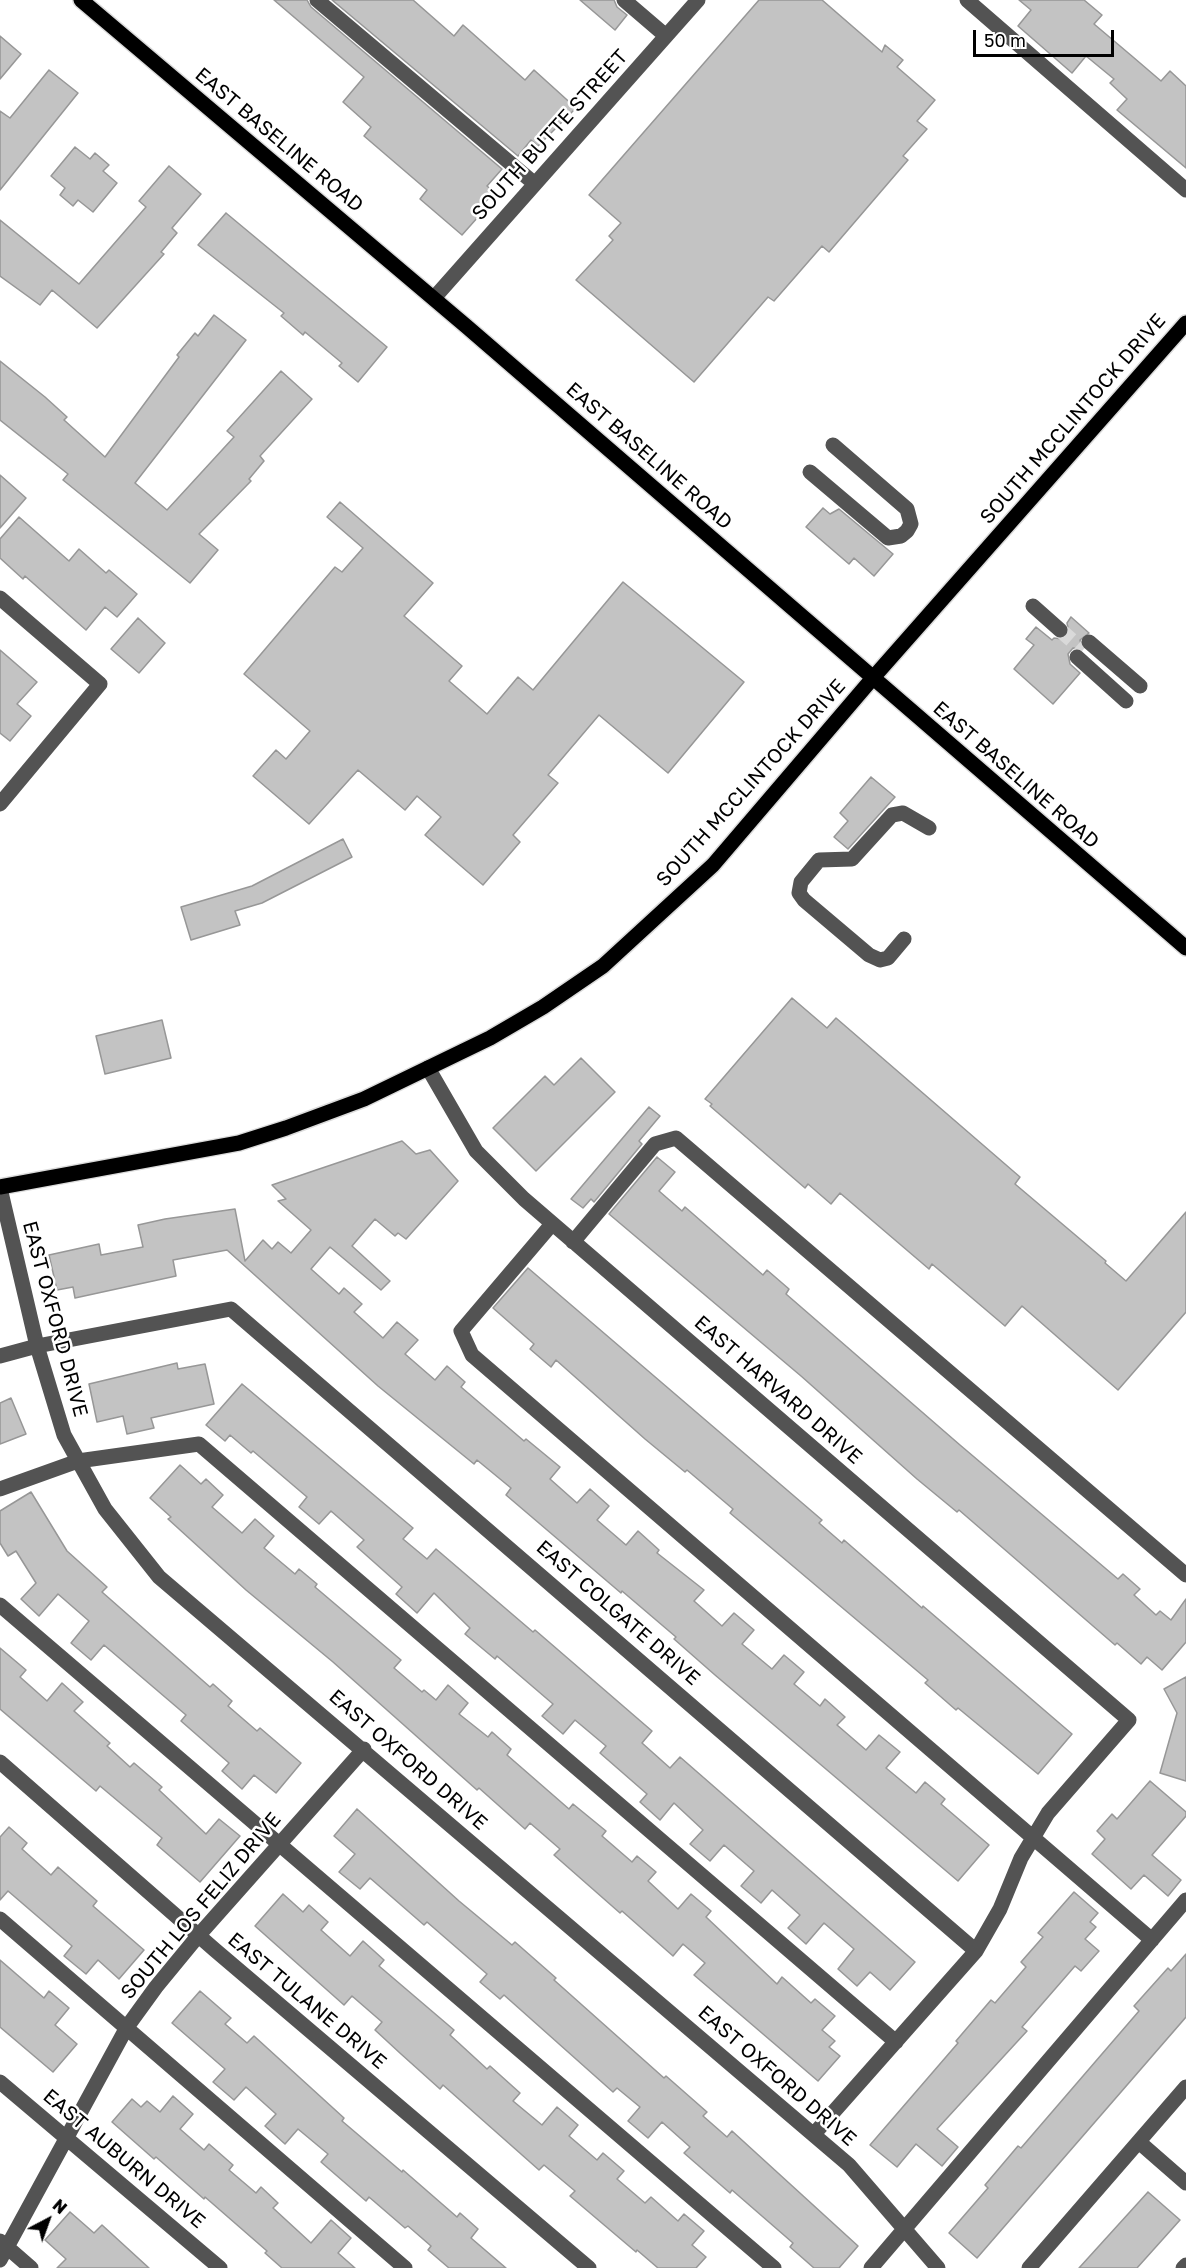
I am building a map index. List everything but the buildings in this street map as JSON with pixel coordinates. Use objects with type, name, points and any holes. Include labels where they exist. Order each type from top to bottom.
[{"type":"main road","name":"EAST BASELINE ROAD","points":[[81,0],[434,298],[872,679],[1186,948]]},
{"type":"main road","name":"SOUTH MCCLINTOCK DRIVE","points":[[0,1187],[239,1143],[364,1099],[490,1038],[543,1007],[603,966],[644,931],[713,865],[872,679],[1186,323]]},
{"type":"street","points":[[317,0],[535,184]]},
{"type":"street","points":[[624,0],[666,36]]},
{"type":"street","name":"SOUTH BUTTE STREET","points":[[434,298],[698,0]]},
{"type":"street","points":[[967,0],[1186,190]]},
{"type":"street","points":[[810,472],[888,538],[901,536],[907,531],[911,518],[907,509],[833,446]]},
{"type":"street","points":[[0,598],[100,684],[0,804]]},
{"type":"street","points":[[1034,607],[1060,630]]},
{"type":"street","points":[[1083,650],[1133,693]]},
{"type":"street","points":[[904,939],[888,958],[880,960],[869,955],[804,900],[800,893],[801,882],[819,860],[852,859],[892,815],[903,813],[929,828]]},
{"type":"street","name":"EAST HARVARD DRIVE","points":[[428,1068],[476,1151],[552,1224],[1129,1720],[1048,1813],[1034,1837]]},
{"type":"street","points":[[573,1242],[655,1144],[676,1138],[1186,1575]]},
{"type":"street","name":"EAST OXFORD DRIVE","points":[[0,1187],[37,1346],[64,1435],[105,1509],[159,1577],[364,1749],[849,2165],[906,2228],[938,2268]]},
{"type":"street","points":[[552,1224],[460,1331],[472,1355],[1152,1940]]},
{"type":"street","name":"EAST COLGATE DRIVE","points":[[37,1346],[231,1309],[976,1951]]},
{"type":"street","points":[[0,1356],[37,1346]]},
{"type":"street","points":[[0,1489],[78,1461],[199,1444],[896,2042]]},
{"type":"street","points":[[0,1605],[774,2268]]},
{"type":"street","name":"SOUTH LOS FELIZ DRIVE","points":[[2,2249],[127,2027],[198,1936],[364,1749]]},
{"type":"street","name":"EAST TULANE DRIVE","points":[[0,1762],[198,1936],[589,2268]]},
{"type":"street","points":[[814,2134],[976,1951],[1000,1909],[1021,1858],[1034,1837]]},
{"type":"street","points":[[871,2268],[1186,1900]]},
{"type":"street","points":[[0,1920],[405,2268]]},
{"type":"street","name":"EAST AUBURN DRIVE","points":[[0,2082],[220,2268]]},
{"type":"street","points":[[1029,2268],[1186,2087]]},
{"type":"street","points":[[1139,2142],[1186,2183]]},
{"type":"street","points":[[2,2249],[31,2268]]},
{"type":"tunnel","points":[[1060,630],[1083,650]]}]
